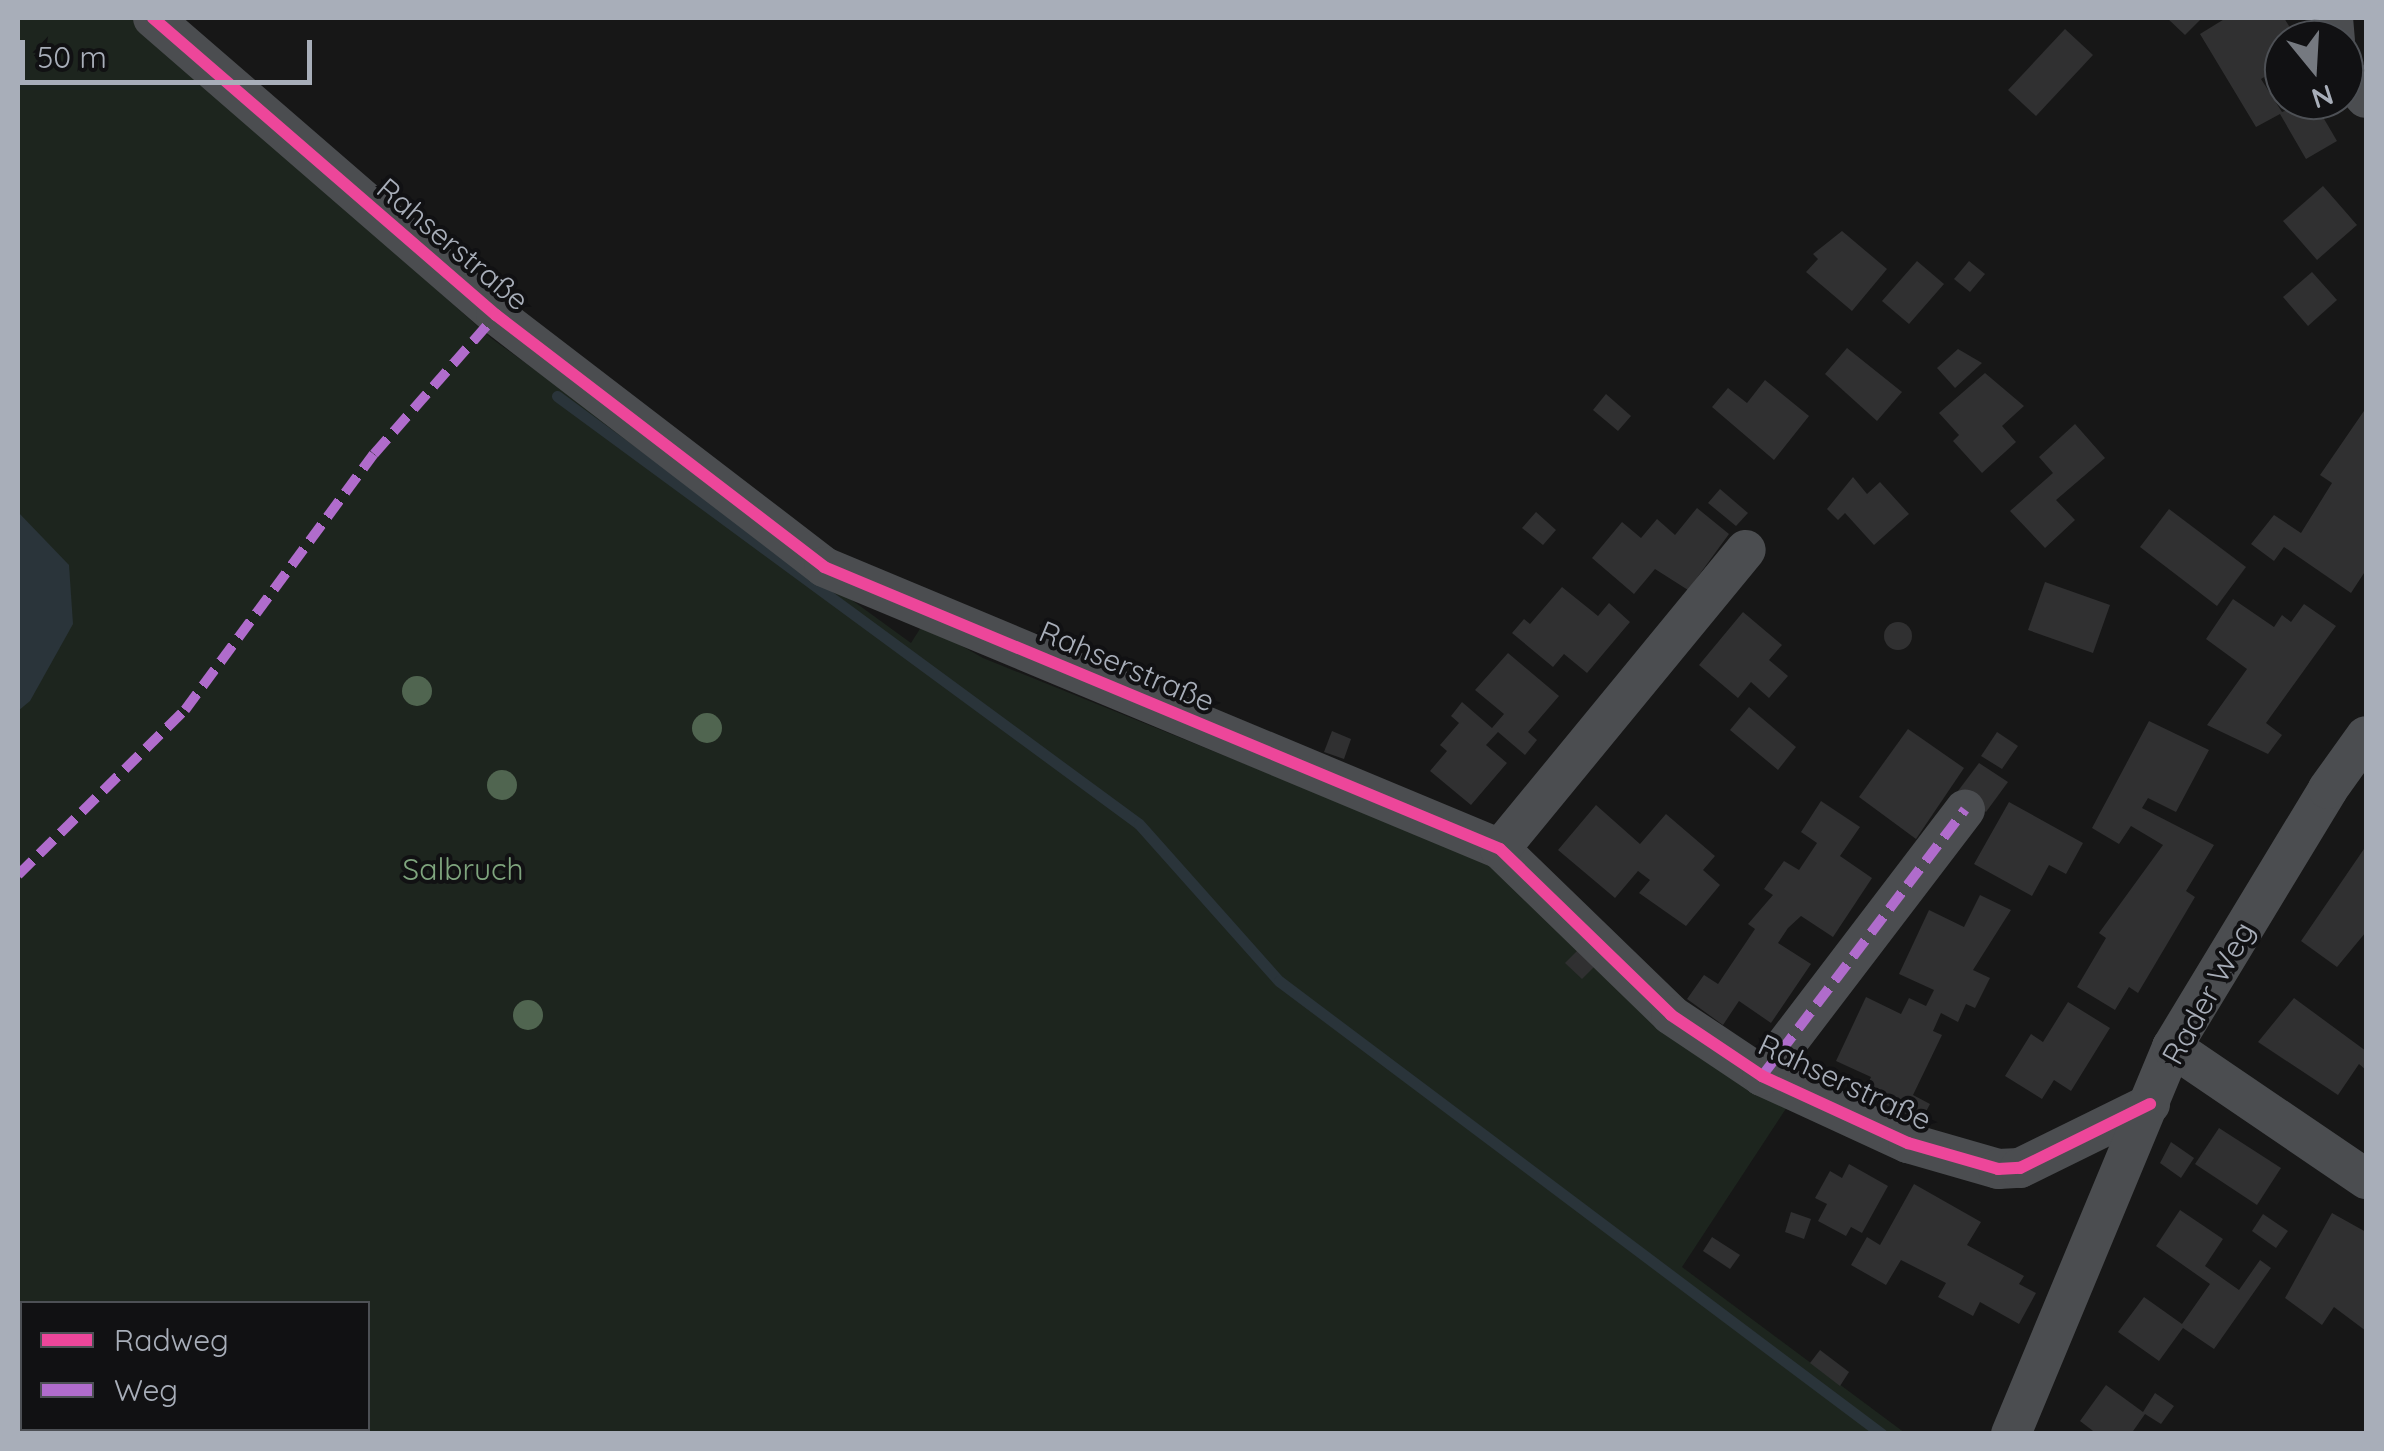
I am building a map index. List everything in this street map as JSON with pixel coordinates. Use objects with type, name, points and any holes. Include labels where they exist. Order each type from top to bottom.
[{"type":"street","name":"Rahserstraße","points":[[153,18],[496,315],[824,567],[1500,849],[1670,1014],[1762,1076],[1908,1143],[1998,1169],[2040,1164],[2150,1104]]},
{"type":"street","points":[[1500,849],[1746,550]]},
{"type":"street","name":"Rader Weg","points":[[2011,1434],[2172,1048],[2328,789],[2366,736]]},
{"type":"street","name":"Rahserstraße","points":[[1762,1076],[1965,810]]},
{"type":"street","points":[[2172,1048],[2366,1180]]},
{"type":"green space","name":"Salbruch","points":[[18,18],[131,18],[491,338],[911,643],[923,624],[983,658],[1490,863],[1787,1107],[1682,1267],[1905,1433],[18,1433]]},
{"type":"shaded area","points":[[18,512],[69,565],[73,624],[30,701],[18,711]]},
{"type":"building","points":[[2167,18],[2202,18],[2185,35]]},
{"type":"building","points":[[2226,18],[2284,18],[2264,20],[2261,79],[2264,120],[2269,120],[2256,127],[2200,34]]},
{"type":"building","points":[[2065,29],[2093,55],[2036,116],[2008,90]]},
{"type":"building","points":[[2283,120],[2325,120],[2337,141],[2306,159]]},
{"type":"building","points":[[2323,186],[2357,225],[2317,260],[2283,221]]},
{"type":"building","points":[[1842,231],[1887,269],[1852,311],[1806,272],[1818,259],[1813,254]]},
{"type":"building","points":[[1917,261],[1944,284],[1909,324],[1882,301]]},
{"type":"building","points":[[1969,261],[1985,274],[1970,292],[1954,279]]},
{"type":"building","points":[[2312,272],[2337,300],[2308,326],[2283,297]]},
{"type":"building","points":[[1847,348],[1902,392],[1877,421],[1825,374]]},
{"type":"building","points":[[1958,349],[1982,363],[1955,388],[1937,368]]},
{"type":"building","points":[[1985,373],[2024,406],[2002,426],[2016,442],[1982,473],[1953,441],[1959,435],[1939,413]]},
{"type":"building","points":[[1765,380],[1809,416],[1774,460],[1712,407],[1728,388],[1747,403]]},
{"type":"building","points":[[1606,394],[1631,416],[1618,431],[1593,410]]},
{"type":"building","points":[[2366,408],[2366,570],[2351,593],[2284,547],[2274,561],[2251,544],[2274,515],[2301,533],[2332,483],[2320,475]]},
{"type":"building","points":[[2075,424],[2105,458],[2056,500],[2075,520],[2045,548],[2010,511],[2053,473],[2039,457]]},
{"type":"building","points":[[1853,477],[1867,494],[1880,482],[1909,514],[1874,545],[1845,513],[1838,520],[1827,509]]},
{"type":"building","points":[[1720,489],[1748,513],[1736,526],[1708,503]]},
{"type":"building","points":[[1697,508],[1729,534],[1688,590],[1655,569],[1634,594],[1592,558],[1622,522],[1641,538],[1657,519],[1675,535]]},
{"type":"building","points":[[2169,509],[2246,567],[2217,606],[2140,547]]},
{"type":"building","points":[[1536,512],[1556,530],[1543,545],[1522,528]]},
{"type":"building","points":[[2045,582],[2110,605],[2093,653],[2028,630]]},
{"type":"building","points":[[1562,587],[1598,616],[1609,603],[1630,622],[1587,673],[1564,654],[1553,667],[1512,633],[1524,619],[1530,624]]},
{"type":"building","points":[[2233,599],[2274,627],[2282,615],[2291,622],[2304,604],[2336,626],[2266,723],[2282,735],[2268,754],[2207,725],[2247,669],[2206,639]]},
{"type":"building","points":[[1743,612],[1782,645],[1769,660],[1788,676],[1769,698],[1751,682],[1738,698],[1699,665]]},
{"type":"building","points":[[1898,622],[1908,626],[1912,636],[1908,646],[1898,650],[1888,646],[1884,636],[1888,626]]},
{"type":"building","points":[[1508,653],[1559,696],[1528,732],[1537,740],[1525,755],[1498,732],[1486,745],[1507,763],[1471,805],[1430,771],[1447,751],[1440,745],[1459,723],[1451,716],[1462,702],[1492,728],[1504,714],[1475,690]]},
{"type":"building","points":[[1749,707],[1796,747],[1778,770],[1730,730]]},
{"type":"building","points":[[2149,721],[2209,750],[2176,812],[2148,798],[2142,808],[2214,845],[2186,891],[2195,897],[2138,993],[2129,987],[2115,1010],[2077,987],[2106,938],[2099,933],[2163,845],[2131,826],[2119,844],[2092,828]]},
{"type":"building","points":[[1908,729],[1964,768],[1916,839],[1859,797]]},
{"type":"building","points":[[1332,731],[1351,739],[1344,759],[1324,752]]},
{"type":"building","points":[[1997,732],[2018,746],[2002,769],[1981,756]]},
{"type":"building","points":[[1979,763],[2008,782],[1986,812],[1958,791]]},
{"type":"building","points":[[1821,801],[1860,827],[1840,856],[1872,878],[1833,937],[1801,916],[1788,928],[1778,943],[1811,964],[1771,1023],[1739,1001],[1723,1025],[1687,999],[1704,975],[1718,984],[1755,929],[1748,924],[1773,895],[1764,889],[1784,861],[1799,870],[1817,843],[1801,832]]},
{"type":"building","points":[[2009,802],[2083,843],[2066,874],[2049,865],[2032,896],[1974,864]]},
{"type":"building","points":[[1596,805],[1640,844],[1666,814],[1715,856],[1703,870],[1720,885],[1686,926],[1639,893],[1650,880],[1638,871],[1615,898],[1558,850]]},
{"type":"building","points":[[2366,846],[2366,932],[2337,967],[2301,941]]},
{"type":"building","points":[[1980,895],[2011,910],[1973,970],[1990,978],[1975,1008],[1966,1004],[1958,1022],[1941,1013],[1933,1031],[1942,1035],[1913,1095],[1930,1104],[1921,1121],[1863,1094],[1871,1077],[1836,1061],[1866,997],[1901,1014],[1909,998],[1926,1006],[1934,990],[1899,974],[1929,910],[1964,927]]},
{"type":"building","points":[[1580,948],[1597,964],[1582,979],[1565,963]]},
{"type":"building","points":[[2294,998],[2366,1051],[2366,1070],[2359,1064],[2338,1095],[2258,1042]]},
{"type":"building","points":[[2068,1002],[2110,1028],[2071,1091],[2054,1080],[2042,1099],[2005,1076],[2031,1034],[2043,1042]]},
{"type":"building","points":[[2219,1128],[2281,1168],[2257,1205],[2195,1164]]},
{"type":"building","points":[[2171,1142],[2194,1158],[2181,1178],[2160,1163]]},
{"type":"building","points":[[1849,1164],[1888,1186],[1862,1233],[1851,1227],[1846,1236],[1818,1221],[1827,1204],[1815,1198],[1830,1171],[1842,1178]]},
{"type":"building","points":[[1914,1184],[1981,1222],[1967,1245],[2024,1276],[2019,1284],[2036,1293],[2019,1324],[1980,1302],[1973,1316],[1938,1297],[1946,1283],[1901,1260],[1886,1285],[1851,1265],[1867,1237],[1880,1245]]},
{"type":"building","points":[[2180,1210],[2223,1239],[2205,1266],[2239,1290],[2260,1260],[2271,1268],[2214,1349],[2183,1328],[2159,1361],[2118,1332],[2144,1297],[2182,1324],[2210,1284],[2156,1246]]},
{"type":"building","points":[[1791,1212],[1811,1219],[1804,1239],[1785,1232]]},
{"type":"building","points":[[2332,1213],[2366,1232],[2366,1331],[2334,1307],[2322,1325],[2285,1298]]},
{"type":"building","points":[[2263,1214],[2288,1231],[2276,1248],[2252,1231]]},
{"type":"building","points":[[1712,1237],[1740,1255],[1730,1269],[1703,1251]]},
{"type":"building","points":[[1820,1350],[1849,1372],[1840,1386],[1810,1363]]},
{"type":"building","points":[[2106,1385],[2143,1412],[2155,1393],[2174,1406],[2161,1424],[2145,1414],[2131,1434],[2097,1434],[2080,1421]]},
{"type":"waterway","points":[[557,396],[1139,824],[1279,981],[1882,1434]]},
{"type":"marked path","points":[[18,875],[185,710],[374,454],[496,315]]},
{"type":"marked path","points":[[1762,1076],[1965,810]]},
{"type":"cycle path","points":[[153,18],[496,315],[824,567],[1500,849],[1671,1015],[1762,1076],[1908,1143],[1998,1169],[2020,1168],[2150,1104]]}]
